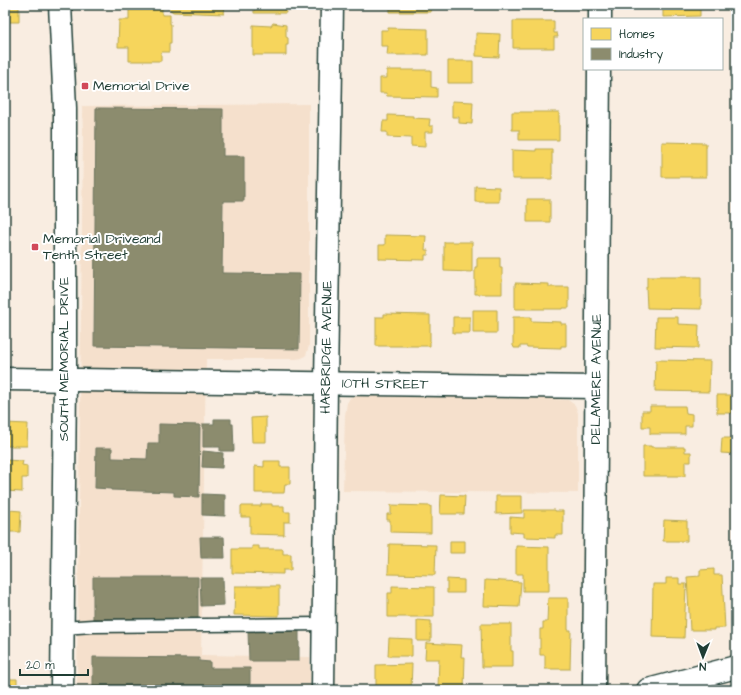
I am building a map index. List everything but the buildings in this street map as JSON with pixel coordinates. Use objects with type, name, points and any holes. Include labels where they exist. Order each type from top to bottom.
[{"type":"street","name":"SOUTH MEMORIAL DRIVE","points":[[60,5],[64,108],[62,690]]},
{"type":"street","name":"HARBRIDGE AVENUE","points":[[323,690],[332,5]]},
{"type":"street","points":[[600,5],[600,18]]},
{"type":"street","name":"DELAMERE AVENUE","points":[[594,690],[599,70]]},
{"type":"street","name":"10TH STREET","points":[[5,379],[596,387]]},
{"type":"street","points":[[648,690],[736,667]]},
{"type":"lane","points":[[62,628],[93,626],[323,624]]},
{"type":"shaded area","points":[[309,104],[309,346],[306,355],[302,358],[296,359],[206,359],[201,655],[310,657],[310,690],[77,690],[83,132],[82,106]]},
{"type":"shaded area","points":[[357,396],[568,400],[575,405],[578,413],[578,493],[343,491],[345,415],[347,403],[350,398]]},
{"type":"place","name":"Memorial Drive","points":[[85,86]]},
{"type":"place","name":"Memorial Driveand Tenth Street","points":[[35,247]]}]
